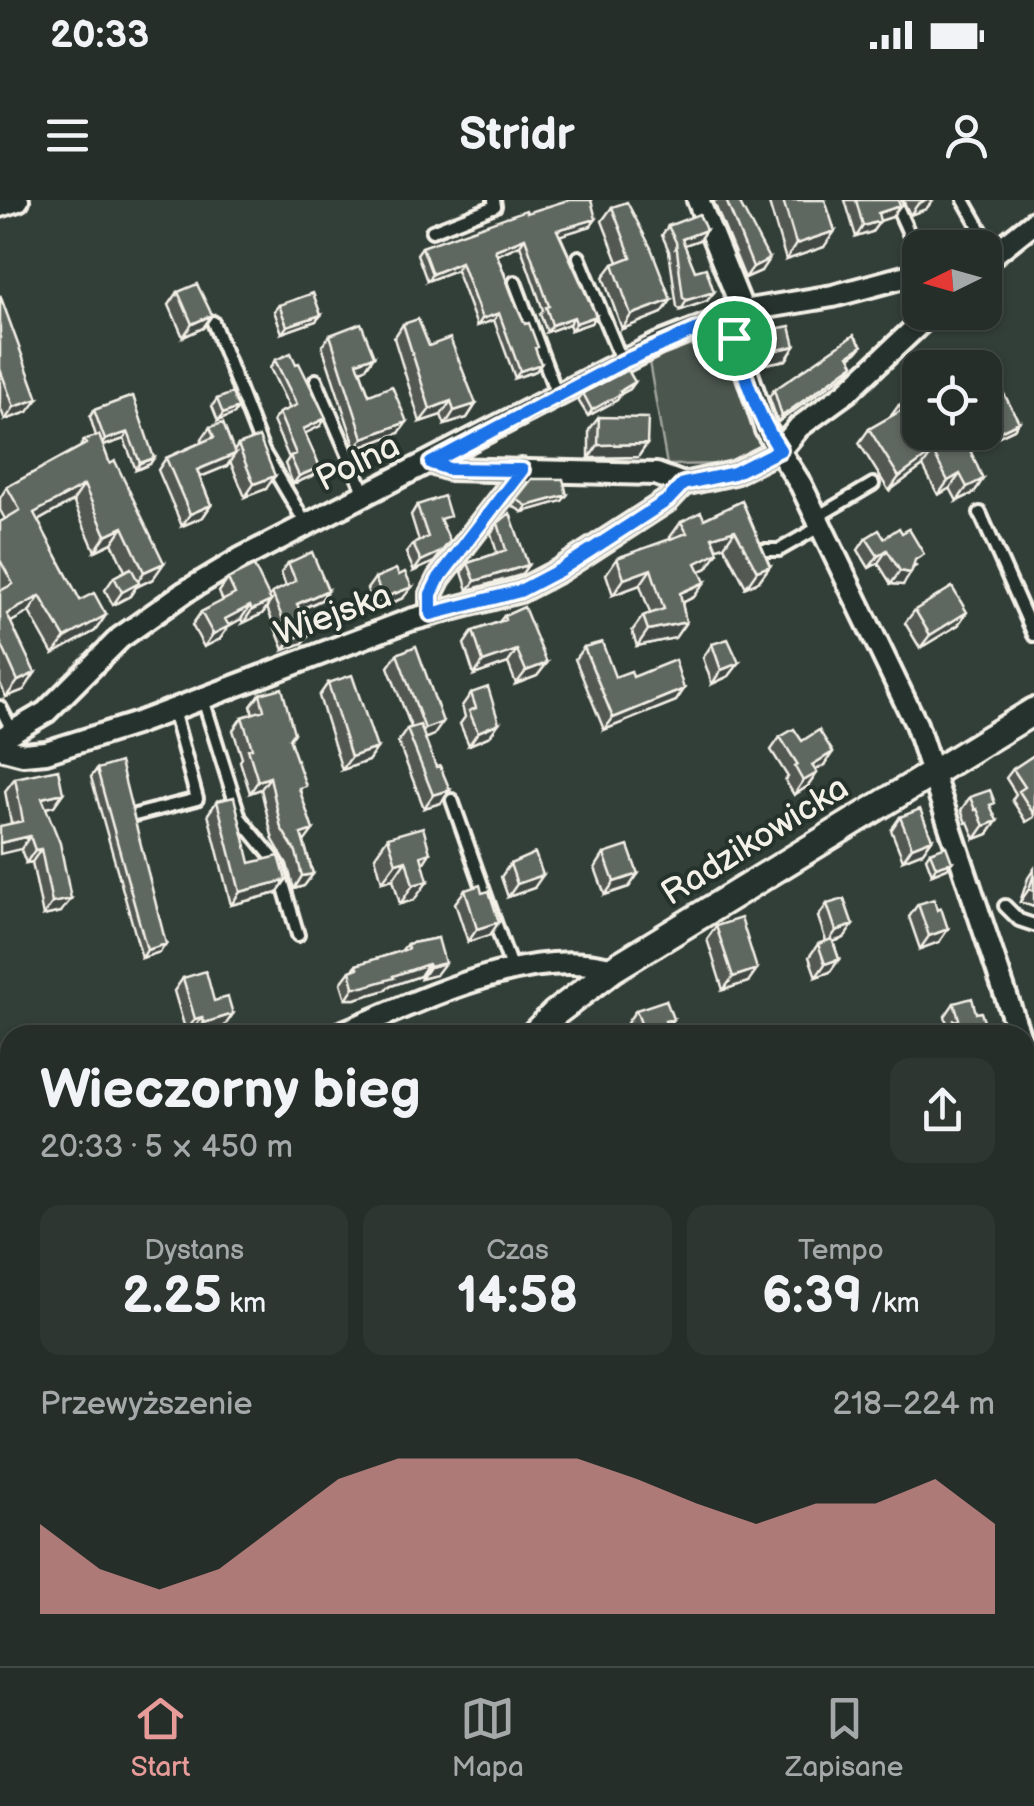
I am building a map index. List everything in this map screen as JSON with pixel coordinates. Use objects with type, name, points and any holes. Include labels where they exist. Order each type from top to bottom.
[{"type":"street","points":[[0,206],[18,200]]},
{"type":"street","points":[[698,200],[735,314],[752,395],[766,430],[818,522],[909,708],[1016,1025]]},
{"type":"street","points":[[1002,247],[1034,222]]},
{"type":"street","name":"Polna","points":[[4,740],[46,712],[120,638],[198,584],[622,362],[735,314],[833,296],[902,277]]},
{"type":"street","name":"Wiejska","points":[[4,740],[35,754],[64,746],[173,710],[431,614],[520,591],[560,570],[668,500],[683,484],[734,473],[780,450],[799,427],[846,392],[913,330]]},
{"type":"street","points":[[431,463],[449,469],[656,474],[683,484]]},
{"type":"street","points":[[431,614],[431,594],[439,578],[522,470]]},
{"type":"street","name":"Radzikowicka","points":[[543,1025],[613,969],[1034,711]]},
{"type":"street","points":[[46,712],[64,746]]},
{"type":"street","points":[[361,1025],[465,984],[512,971],[576,964],[613,969]]},
{"type":"lane","points":[[432,231],[495,206],[494,200]]},
{"type":"lane","points":[[894,200],[907,230]]},
{"type":"lane","points":[[964,200],[978,230]]},
{"type":"lane","points":[[580,257],[622,362]]},
{"type":"lane","points":[[515,282],[558,395]]},
{"type":"lane","points":[[214,322],[262,451],[306,525]]},
{"type":"lane","points":[[316,380],[366,496]]},
{"type":"lane","points":[[752,550],[780,550],[873,484]]},
{"type":"lane","points":[[980,513],[1034,636]]},
{"type":"lane","points":[[203,698],[240,818],[277,863],[298,935]]},
{"type":"lane","points":[[0,708],[4,740]]},
{"type":"lane","points":[[135,815],[197,799],[173,710]]},
{"type":"lane","points":[[452,800],[512,971]]},
{"type":"lane","points":[[1006,906],[1019,920],[1034,925]]},
{"type":"shaded area","points":[[724,336],[762,445],[729,464],[667,465],[649,362],[686,343],[696,348]]},
{"type":"building","points":[[568,200],[591,200],[596,219],[557,230],[596,316],[576,323],[574,317],[552,325],[525,238],[495,250],[538,347],[535,348],[541,364],[520,371],[499,313],[482,319],[461,262],[432,274],[422,247],[526,210],[527,213]]},
{"type":"building","points":[[726,200],[738,200],[769,259],[753,267]]},
{"type":"building","points":[[783,200],[825,200],[835,231],[796,244]]},
{"type":"building","points":[[856,200],[898,200],[900,206],[878,213],[880,221],[863,226]]},
{"type":"building","points":[[627,202],[651,248],[671,300],[631,315],[613,264],[631,257],[612,207]]},
{"type":"building","points":[[699,214],[706,230],[682,239],[695,271],[706,268],[714,292],[687,300],[683,298],[676,242],[668,226]]},
{"type":"building","points":[[197,284],[212,315],[192,324],[178,292]]},
{"type":"building","points":[[313,293],[321,315],[287,326],[279,305]]},
{"type":"building","points":[[0,295],[38,399],[14,407],[0,369]]},
{"type":"building","points":[[418,319],[429,346],[450,338],[476,404],[454,411],[451,401],[430,409],[403,324]]},
{"type":"building","points":[[361,323],[374,356],[357,362],[369,395],[392,386],[407,422],[363,438],[330,335]]},
{"type":"building","points":[[790,326],[795,346],[768,352],[764,331]]},
{"type":"building","points":[[854,335],[862,346],[849,355],[854,364],[782,416],[774,390]]},
{"type":"building","points":[[291,353],[326,418],[303,429],[320,467],[299,476],[290,456],[296,454],[279,413],[297,405],[275,360]]},
{"type":"building","points":[[628,370],[635,382],[592,410],[583,393]]},
{"type":"building","points":[[1002,390],[1019,422],[1002,430]]},
{"type":"building","points":[[232,393],[238,408],[223,414],[217,399]]},
{"type":"building","points":[[133,396],[154,458],[140,463],[128,432],[105,440],[94,410]]},
{"type":"building","points":[[902,410],[902,450],[970,450],[983,479],[967,487],[960,474],[948,481],[933,452],[899,477],[869,429]]},
{"type":"building","points":[[599,417],[648,418],[647,444],[598,445]]},
{"type":"building","points":[[223,423],[235,454],[197,470],[211,505],[190,514],[166,458],[214,437],[210,427]]},
{"type":"building","points":[[99,435],[110,464],[115,461],[164,563],[144,572],[123,527],[106,535],[84,485],[34,513],[80,600],[94,593],[106,615],[65,638],[40,596],[7,614],[35,673],[18,681],[0,641],[0,591],[13,584],[0,560],[0,522],[20,510],[7,487],[86,444],[84,440]]},
{"type":"building","points":[[259,437],[275,476],[254,484],[238,445]]},
{"type":"building","points":[[532,479],[563,479],[567,495],[527,506],[516,499]]},
{"type":"building","points":[[444,496],[450,516],[440,519],[450,541],[441,552],[421,561],[413,544],[428,537],[417,505]]},
{"type":"building","points":[[742,501],[770,566],[757,571],[735,530],[712,537],[718,552],[696,563],[705,582],[680,593],[686,622],[648,630],[643,616],[664,609],[651,569],[624,579],[617,558],[687,533],[681,522],[701,512],[704,519]]},
{"type":"building","points":[[510,513],[528,565],[475,581],[468,563],[506,550],[498,523]]},
{"type":"building","points":[[899,528],[902,533],[909,529],[924,554],[915,560],[911,573],[900,571],[887,550],[878,556],[866,538],[879,530],[884,538]]},
{"type":"building","points":[[312,552],[328,590],[297,604],[310,633],[291,639],[272,593],[296,581],[288,563]]},
{"type":"building","points":[[254,566],[271,601],[225,619],[229,626],[213,634],[201,612],[235,594],[228,579]]},
{"type":"building","points":[[131,568],[139,583],[122,592],[114,577]]},
{"type":"building","points":[[396,569],[399,575],[405,572],[412,587],[383,598],[375,578]]},
{"type":"building","points":[[952,587],[967,612],[930,635],[915,610]]},
{"type":"building","points":[[524,607],[547,663],[526,671],[517,650],[483,662],[473,631],[505,620],[504,616]]},
{"type":"building","points":[[728,639],[739,663],[721,670],[712,644]]},
{"type":"building","points":[[602,642],[615,677],[631,671],[633,677],[675,660],[684,689],[613,718],[584,647]]},
{"type":"building","points":[[416,646],[443,722],[425,729],[397,654]]},
{"type":"building","points":[[352,675],[377,748],[351,757],[328,683]]},
{"type":"building","points":[[488,687],[499,723],[478,732],[469,711],[476,708],[471,693]]},
{"type":"building","points":[[282,688],[294,733],[289,738],[306,786],[299,788],[313,830],[301,834],[313,874],[302,876],[296,852],[281,828],[270,777],[258,781],[242,717],[264,710],[260,694]]},
{"type":"building","points":[[420,725],[436,767],[440,766],[450,790],[433,795],[407,729]]},
{"type":"building","points":[[794,729],[802,741],[819,730],[833,752],[812,765],[817,773],[803,781],[780,737]]},
{"type":"building","points":[[1034,755],[1033,813],[1019,791],[1025,787],[1013,769]]},
{"type":"building","points":[[120,762],[166,944],[147,950],[97,769]]},
{"type":"building","points":[[58,769],[63,793],[42,798],[60,843],[71,899],[52,903],[41,849],[35,850],[30,836],[0,843],[0,826],[23,821],[15,778]]},
{"type":"building","points":[[990,790],[995,803],[990,805],[997,821],[984,826],[970,797]]},
{"type":"building","points":[[234,797],[250,863],[279,856],[286,880],[240,892],[217,801]]},
{"type":"building","points":[[920,809],[932,839],[912,847],[900,817]]},
{"type":"building","points":[[423,827],[430,853],[421,856],[428,881],[413,885],[406,860],[396,863],[388,837]]},
{"type":"building","points":[[628,846],[638,874],[614,882],[604,854]]},
{"type":"building","points":[[946,846],[952,862],[936,867],[930,852]]},
{"type":"building","points":[[535,853],[543,875],[517,884],[510,864]]},
{"type":"building","points":[[480,885],[482,893],[489,891],[499,922],[477,929],[465,890]]},
{"type":"building","points":[[844,899],[853,925],[836,931],[827,904]]},
{"type":"building","points":[[934,899],[948,929],[929,936],[918,904]]},
{"type":"building","points":[[741,918],[757,969],[733,977],[716,926]]},
{"type":"building","points":[[438,938],[445,963],[429,967],[428,964],[394,978],[354,987],[350,971],[358,968],[356,965],[408,949],[407,944]]},
{"type":"building","points":[[832,939],[839,959],[825,964],[818,944]]},
{"type":"building","points":[[206,971],[214,1001],[228,997],[233,1014],[204,1023],[202,1017],[195,1019],[183,978]]},
{"type":"building","points":[[972,998],[985,1025],[955,1025],[954,1020],[959,1019],[954,1003]]},
{"type":"building","points":[[666,1000],[673,1019],[661,1025],[642,1025],[636,1010]]},
{"type":"route","points":[[728,316],[734,338],[766,430],[780,450],[734,473],[683,484],[668,500],[560,570],[520,591],[431,614],[431,594],[439,578],[522,470],[449,469],[431,463],[658,344],[728,316]]}]
